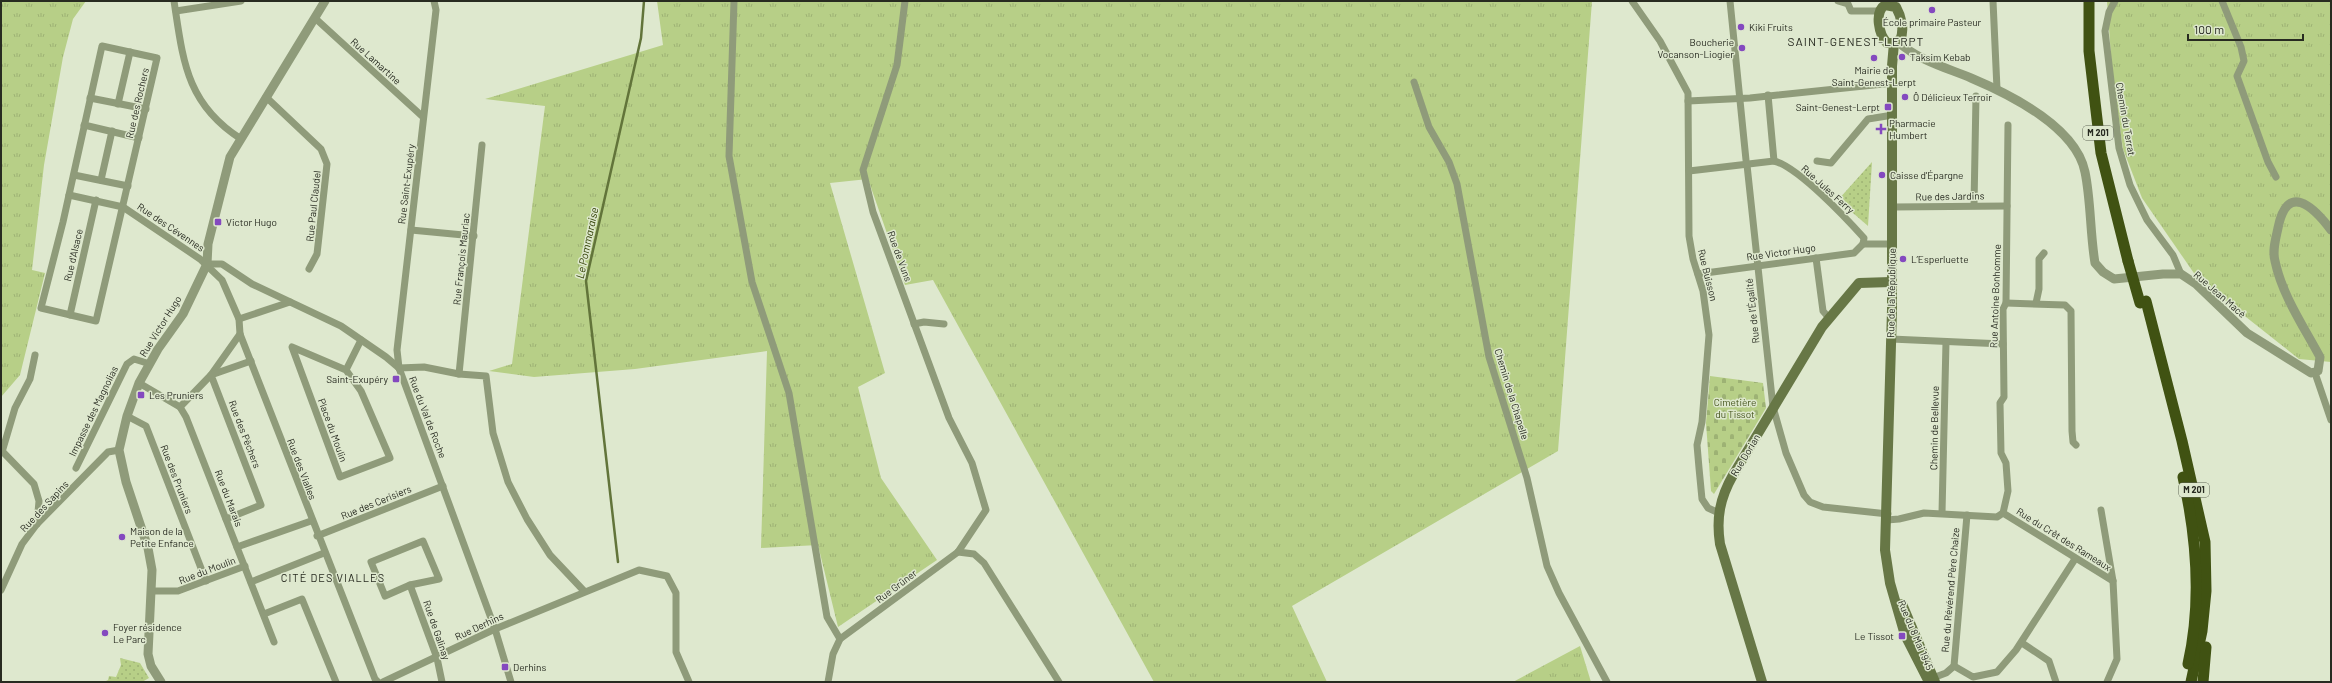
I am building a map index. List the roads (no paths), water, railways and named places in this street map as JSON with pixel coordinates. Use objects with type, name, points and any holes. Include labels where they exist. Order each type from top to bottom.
[{"type":"highway","name":"M 201","points":[[2089,1],[2089,51],[2101,153],[2132,260],[2196,501],[2204,542],[2206,591],[2202,632],[2191,682]]},
{"type":"highway","name":"M 201","points":[[2095,1],[2095,40],[2104,130],[2132,260]]},
{"type":"highway","name":"M 201","points":[[2143,302],[2176,442],[2193,534],[2197,565],[2195,627],[2184,682]]},
{"type":"highway","points":[[2203,682],[2208,619],[2206,591]]},
{"type":"main road","points":[[1896,4],[1898,12],[1895,41],[1881,34],[1884,6],[1896,4]]},
{"type":"main road","name":"Rue de la République","points":[[1888,517],[1887,422],[1891,339],[1890,282],[1893,207],[1892,66],[1895,41]]},
{"type":"main road","name":"Rue Dorian","points":[[1762,682],[1720,544],[1719,513],[1726,487],[1773,407],[1829,318],[1859,283],[1890,282]]},
{"type":"main road","name":"Rue du 8 Mai 1945","points":[[1888,517],[1885,528],[1885,550],[1897,609],[1905,635],[1932,680]]},
{"type":"street","points":[[174,1],[184,66],[194,90],[210,113],[228,131],[240,139]]},
{"type":"street","points":[[176,11],[241,1]]},
{"type":"street","name":"Rue Saint-Exupéry","points":[[399,368],[397,350],[436,10],[434,1]]},
{"type":"street","points":[[734,1],[729,156],[752,282],[789,393],[827,617],[840,639],[833,654],[828,682]]},
{"type":"street","name":"Rue de Vuns","points":[[905,1],[897,65],[863,170],[873,212],[949,418],[972,463],[986,510]]},
{"type":"street","name":"Rue Buisson","points":[[1632,1],[1660,41],[1688,93],[1689,236],[1693,259],[1703,292],[1709,335],[1698,445],[1702,499],[1708,508],[1719,513]]},
{"type":"street","points":[[1638,1],[1638,10]]},
{"type":"street","name":"Rue de l'Égalité","points":[[1730,1],[1773,407],[1786,453],[1804,495],[1810,502],[1823,507],[1888,517]]},
{"type":"street","points":[[1838,1],[1848,4],[1851,11],[1884,6]]},
{"type":"street","points":[[1993,1],[1997,89]]},
{"type":"street","name":"Chemin du Terrat","points":[[2115,1],[2110,12],[2105,31],[2119,148],[2130,185],[2140,206],[2147,220],[2173,255],[2181,274]]},
{"type":"street","points":[[2222,1],[2241,47],[2244,61],[2236,76],[2268,162],[2276,177]]},
{"type":"street","name":"Rue Victor Hugo","points":[[161,682],[151,666],[148,654],[152,570],[148,548],[126,482],[119,450],[127,416],[139,382],[183,314],[207,264],[208,244],[225,173],[240,139],[316,19],[323,2]]},
{"type":"street","name":"Rue Lamartine","points":[[316,19],[424,117]]},
{"type":"street","name":"Rue Jean Macé","points":[[1895,41],[1912,52],[1997,89],[2038,114],[2067,140],[2078,155],[2085,171],[2095,263],[2103,272],[2114,279],[2163,274],[2181,274],[2196,284],[2248,333],[2306,372],[2315,373]]},
{"type":"street","name":"Rue des Rochers","points":[[102,46],[157,58],[96,321],[41,308],[74,174],[90,98],[102,46]]},
{"type":"street","points":[[118,104],[130,52]]},
{"type":"street","name":"Chemin de la Chapelle","points":[[1414,82],[1429,127],[1449,162],[1457,184],[1489,357],[1527,478],[1547,566],[1559,593],[1607,682]]},
{"type":"street","points":[[1688,101],[1741,98],[1893,83]]},
{"type":"street","points":[[1689,171],[1774,161],[1768,95]]},
{"type":"street","points":[[1974,205],[1976,96]]},
{"type":"street","name":"Rue Paul Claudel","points":[[266,97],[321,149],[327,164],[317,254],[309,269]]},
{"type":"street","points":[[90,98],[146,109]]},
{"type":"street","points":[[1817,161],[1831,163],[1868,119],[1893,115]]},
{"type":"street","name":"Rue Antoine Bonhomme","points":[[2003,513],[2008,491],[2006,463],[2001,453],[2000,403],[2004,397],[2003,309],[2006,303],[2008,124]]},
{"type":"street","points":[[84,125],[139,138]]},
{"type":"street","points":[[101,180],[112,131]]},
{"type":"street","name":"Rue François Mauriac","points":[[459,374],[482,145]]},
{"type":"street","name":"Rue Jules Ferry","points":[[1774,161],[1782,163],[1794,172],[1864,241]]},
{"type":"street","points":[[74,174],[128,186]]},
{"type":"street","name":"Rue des Cévennes","points":[[69,195],[123,207],[207,264]]},
{"type":"street","name":"Rue d'Alsace","points":[[70,315],[96,200]]},
{"type":"street","points":[[2331,230],[2310,206],[2301,201],[2292,202],[2286,206],[2280,216],[2275,243],[2274,260],[2282,283],[2320,357],[2320,366],[2315,373],[2331,420]]},
{"type":"street","name":"Rue des Jardins","points":[[1893,207],[1974,205],[2008,206]]},
{"type":"street","points":[[411,230],[474,236]]},
{"type":"street","points":[[1864,241],[1892,244]]},
{"type":"street","name":"Rue Victor Hugo","points":[[1698,274],[1854,253],[1864,241]]},
{"type":"street","points":[[2036,303],[2039,259],[2044,253]]},
{"type":"street","points":[[1816,258],[1823,312],[1829,318]]},
{"type":"street","name":"Rue du Val de Roche","points":[[207,264],[222,264],[252,284],[341,326],[386,357],[399,368],[496,629],[512,682]]},
{"type":"street","name":"Rue des Vialles","points":[[207,264],[222,280],[239,319],[240,334],[311,521],[374,679],[378,682]]},
{"type":"street","points":[[239,319],[290,302]]},
{"type":"street","points":[[2006,303],[2065,305],[2071,312],[2072,431],[2073,442],[2076,445]]},
{"type":"street","points":[[914,324],[924,322],[944,324]]},
{"type":"street","points":[[139,382],[180,407],[211,375],[240,334]]},
{"type":"street","points":[[1891,339],[2003,344]]},
{"type":"street","points":[[346,370],[361,340]]},
{"type":"street","name":"Chemin de Bellevue","points":[[1942,513],[1946,342]]},
{"type":"street","name":"Place du Moulin","points":[[292,347],[346,370],[361,391],[390,458],[340,477],[292,347]]},
{"type":"street","points":[[35,355],[30,379],[14,408],[1,451],[34,484],[40,501],[37,524]]},
{"type":"street","name":"Impasse des Magnolias","points":[[76,468],[127,364],[134,359],[150,364]]},
{"type":"street","points":[[211,375],[251,361]]},
{"type":"street","points":[[399,368],[424,367],[459,374],[486,376],[493,433],[508,482],[527,519],[550,555],[584,591]]},
{"type":"street","name":"Rue des Pêchers","points":[[211,375],[261,505],[226,519]]},
{"type":"street","name":"Rue du Marais","points":[[180,407],[186,416],[274,642]]},
{"type":"street","name":"Rue des Pruniers","points":[[127,416],[146,426],[206,580]]},
{"type":"street","name":"Rue des Sapins","points":[[1,590],[22,544],[37,524],[108,452],[119,450]]},
{"type":"street","name":"Rue des Cerisiers","points":[[317,536],[443,486]]},
{"type":"street","name":"Rue Grüner","points":[[840,639],[958,552],[986,510]]},
{"type":"street","points":[[2102,510],[2113,581],[2117,659],[2107,682]]},
{"type":"street","name":"Rue du Crêt des Rameaux","points":[[1888,517],[1898,519],[1924,513],[1997,517],[2003,513],[2075,559],[2113,581]]},
{"type":"street","name":"Rue du Révérend Père Chaize","points":[[1954,666],[1967,516]]},
{"type":"street","points":[[237,547],[311,521]]},
{"type":"street","points":[[423,541],[439,579],[410,586],[385,596],[371,562],[423,541]]},
{"type":"street","points":[[958,552],[974,554],[984,563],[1059,682]]},
{"type":"street","points":[[251,582],[324,553]]},
{"type":"street","points":[[1932,680],[1951,670],[1954,666],[1973,677],[1997,672],[2022,643],[2075,559]]},
{"type":"street","name":"Rue du Moulin","points":[[152,591],[178,591],[245,566]]},
{"type":"street","name":"Rue Derhins","points":[[383,682],[437,658],[496,629],[584,591],[639,570],[667,576],[676,593],[676,652],[689,682]]},
{"type":"street","name":"Rue de Galinay","points":[[410,586],[437,658],[442,682]]},
{"type":"street","points":[[264,614],[302,599],[336,682]]},
{"type":"street","points":[[2022,643],[2049,661],[2056,682]]},
{"type":"waterway","name":"Le Pommaraise","points":[[618,562],[586,281],[641,38],[644,1]]},
{"type":"place","name":"École primaire Pasteur","points":[[1932,10]]},
{"type":"place","name":"Kiki Fruits","points":[[1741,27]]},
{"type":"place","name":"Boucherie Vocanson-Liogier","points":[[1742,48]]},
{"type":"place","name":"Taksim Kebab","points":[[1902,57]]},
{"type":"place","name":"Mairie de Saint-Genest-Lerpt","points":[[1874,58]]},
{"type":"place","name":"Ô Délicieux Terroir","points":[[1905,97]]},
{"type":"place","name":"Saint-Genest-Lerpt","points":[[1888,107]]},
{"type":"place","name":"Pharmacie Humbert","points":[[1881,129]]},
{"type":"place","name":"Caisse d'Épargne","points":[[1882,175]]},
{"type":"place","name":"Victor Hugo","points":[[218,222]]},
{"type":"place","name":"L’Esperluette","points":[[1903,259]]},
{"type":"place","name":"Saint-Exupéry","points":[[396,379]]},
{"type":"place","name":"Les Pruniers","points":[[141,395]]},
{"type":"place","name":"Maison de la Petite Enfance","points":[[122,537]]},
{"type":"place","name":"Foyer résidence Le Parc","points":[[105,633]]},
{"type":"place","name":"Le Tissot","points":[[1902,636]]},
{"type":"place","name":"Derhins","points":[[505,667]]},
{"type":"district","name":"SAINT-GENEST-LERPT","points":[[1856,42]]},
{"type":"district","name":"CITÉ DES VIALLES","points":[[333,578]]},
{"type":"park label","name":"Cimetière du Tissot","points":[[1735,408]]}]
